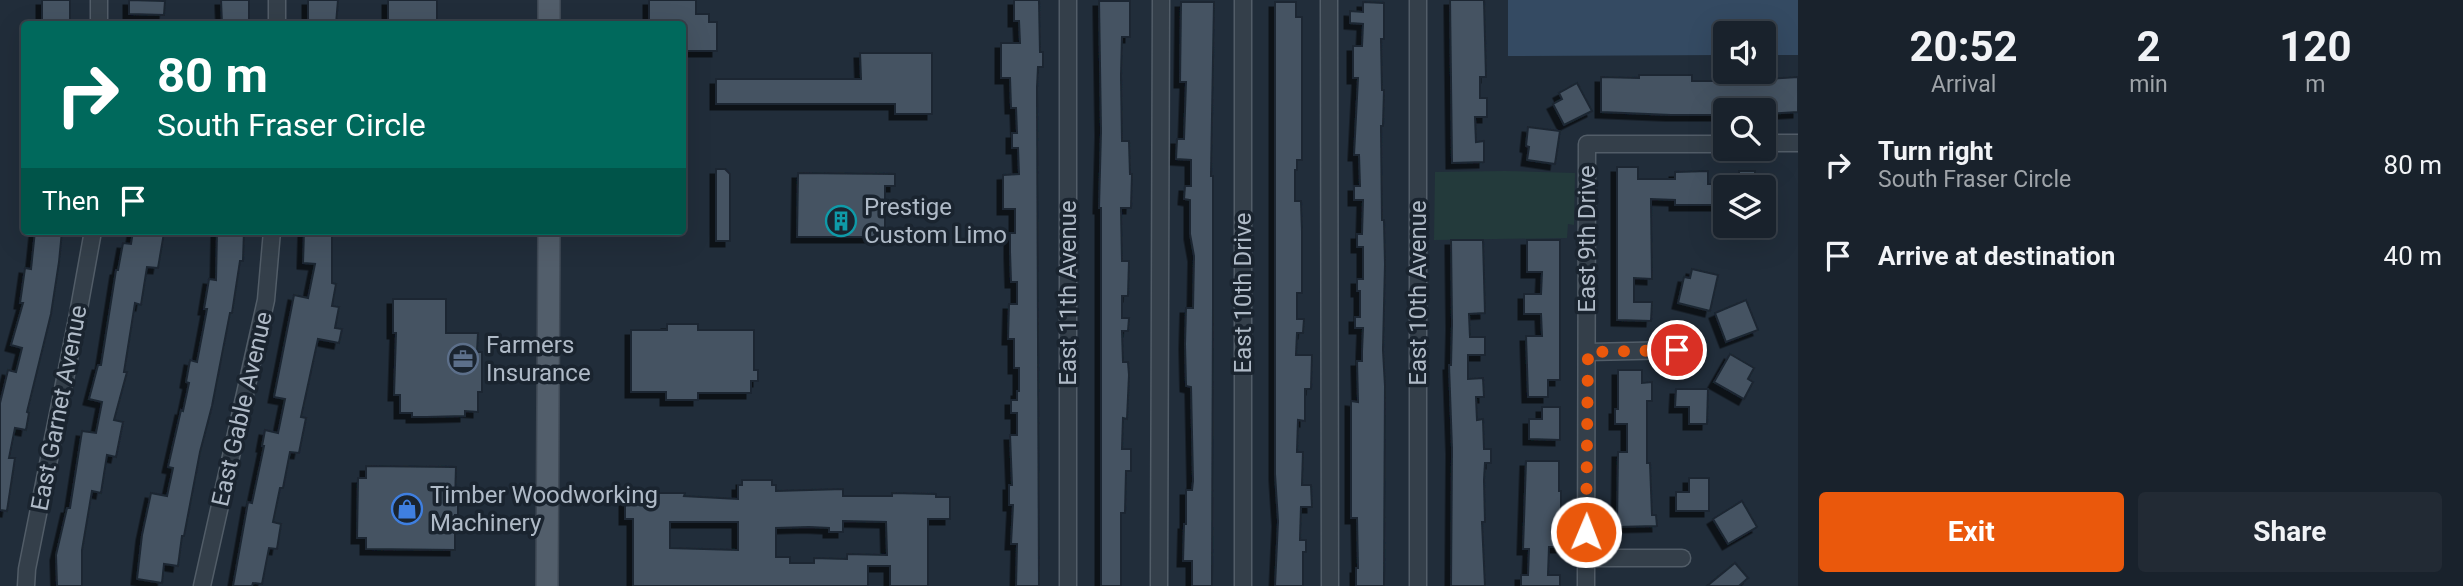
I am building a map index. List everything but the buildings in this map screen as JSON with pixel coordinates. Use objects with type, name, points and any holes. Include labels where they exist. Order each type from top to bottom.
[{"type":"main road","points":[[549,0],[549,21]]},
{"type":"main road","points":[[547,586],[549,235]]},
{"type":"street","points":[[99,0],[99,21]]},
{"type":"street","points":[[277,0],[277,21]]},
{"type":"street","name":"East 11th Avenue","points":[[1068,0],[1068,586]]},
{"type":"street","points":[[1159,586],[1161,0]]},
{"type":"street","name":"East 10th Drive","points":[[1243,0],[1243,586]]},
{"type":"street","points":[[1329,0],[1330,586]]},
{"type":"street","name":"East 10th Avenue","points":[[1418,0],[1418,586]]},
{"type":"street","points":[[1776,143],[1798,143]]},
{"type":"street","name":"East 9th Drive","points":[[1586,586],[1587,144],[1713,144]]},
{"type":"street","name":"East Garnet Avenue","points":[[26,586],[27,569],[92,235]]},
{"type":"street","name":"East Gable Avenue","points":[[202,586],[266,300],[272,235]]},
{"type":"street","points":[[1588,352],[1677,350]]},
{"type":"street","points":[[1586,558],[1682,558]]},
{"type":"green space","points":[[1435,172],[1575,173],[1574,225],[1568,224],[1567,238],[1434,240]]},
{"type":"water","points":[[1508,0],[1798,0],[1798,55],[1776,55],[1776,21],[1713,21],[1713,55],[1508,56]]},
{"type":"place","name":"Prestige Custom Limo","points":[[841,221]]},
{"type":"place","name":"Farmers Insurance","points":[[463,359]]},
{"type":"place","name":"Timber Woodworking Machinery","points":[[407,509]]},
{"type":"route","points":[[1586,532],[1588,352],[1677,350]]}]
